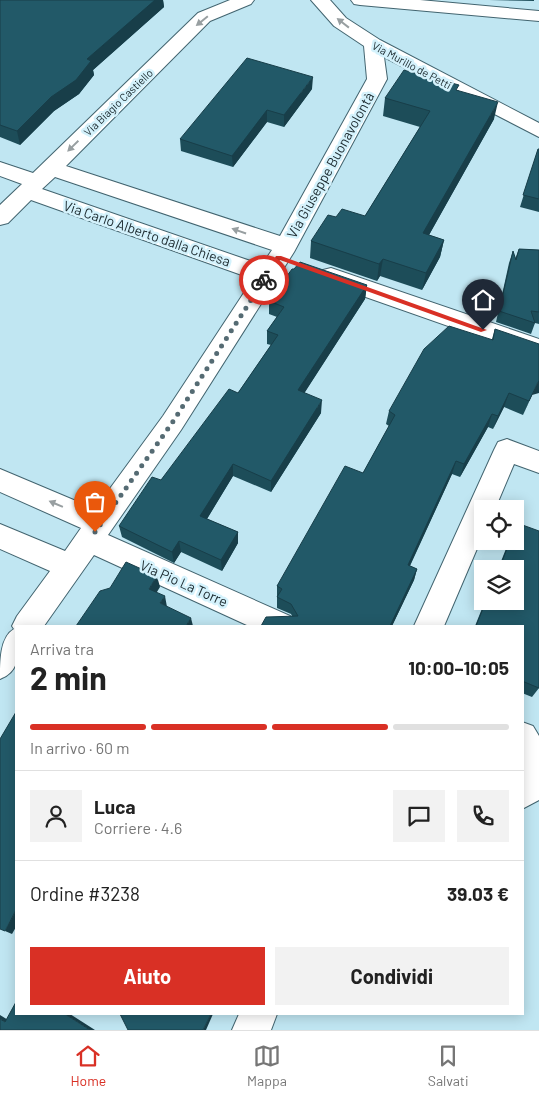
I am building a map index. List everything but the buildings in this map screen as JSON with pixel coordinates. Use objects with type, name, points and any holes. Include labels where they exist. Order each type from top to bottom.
[{"type":"street","name":"Via Biagio Castiello","points":[[0,218],[204,17],[245,0]]},
{"type":"street","name":"Via Murillo de Petti","points":[[320,0],[340,22],[373,44],[539,131]]},
{"type":"street","points":[[360,0],[539,16]]},
{"type":"street","name":"Via Giuseppe Buonavolontà","points":[[28,625],[287,262],[377,79],[373,44]]},
{"type":"street","name":"Via Carlo Alberto dalla Chiesa","points":[[0,169],[287,262]]},
{"type":"street","name":"Via Carlo Alberto dalla Chiesa","points":[[38,180],[287,262],[539,349]]},
{"type":"street","points":[[429,625],[507,450],[539,462]]},
{"type":"street","name":"Via Pio La Torre","points":[[0,480],[95,532],[278,625]]},
{"type":"street","points":[[0,536],[70,566]]},
{"type":"street","points":[[0,665],[15,643]]},
{"type":"street","points":[[524,740],[535,759],[529,787],[524,791]]},
{"type":"street","points":[[251,1030],[258,1015]]},
{"type":"way so far","points":[[95,532],[172,423],[264,280]]},
{"type":"route","points":[[264,280],[278,257],[483,330]]}]
